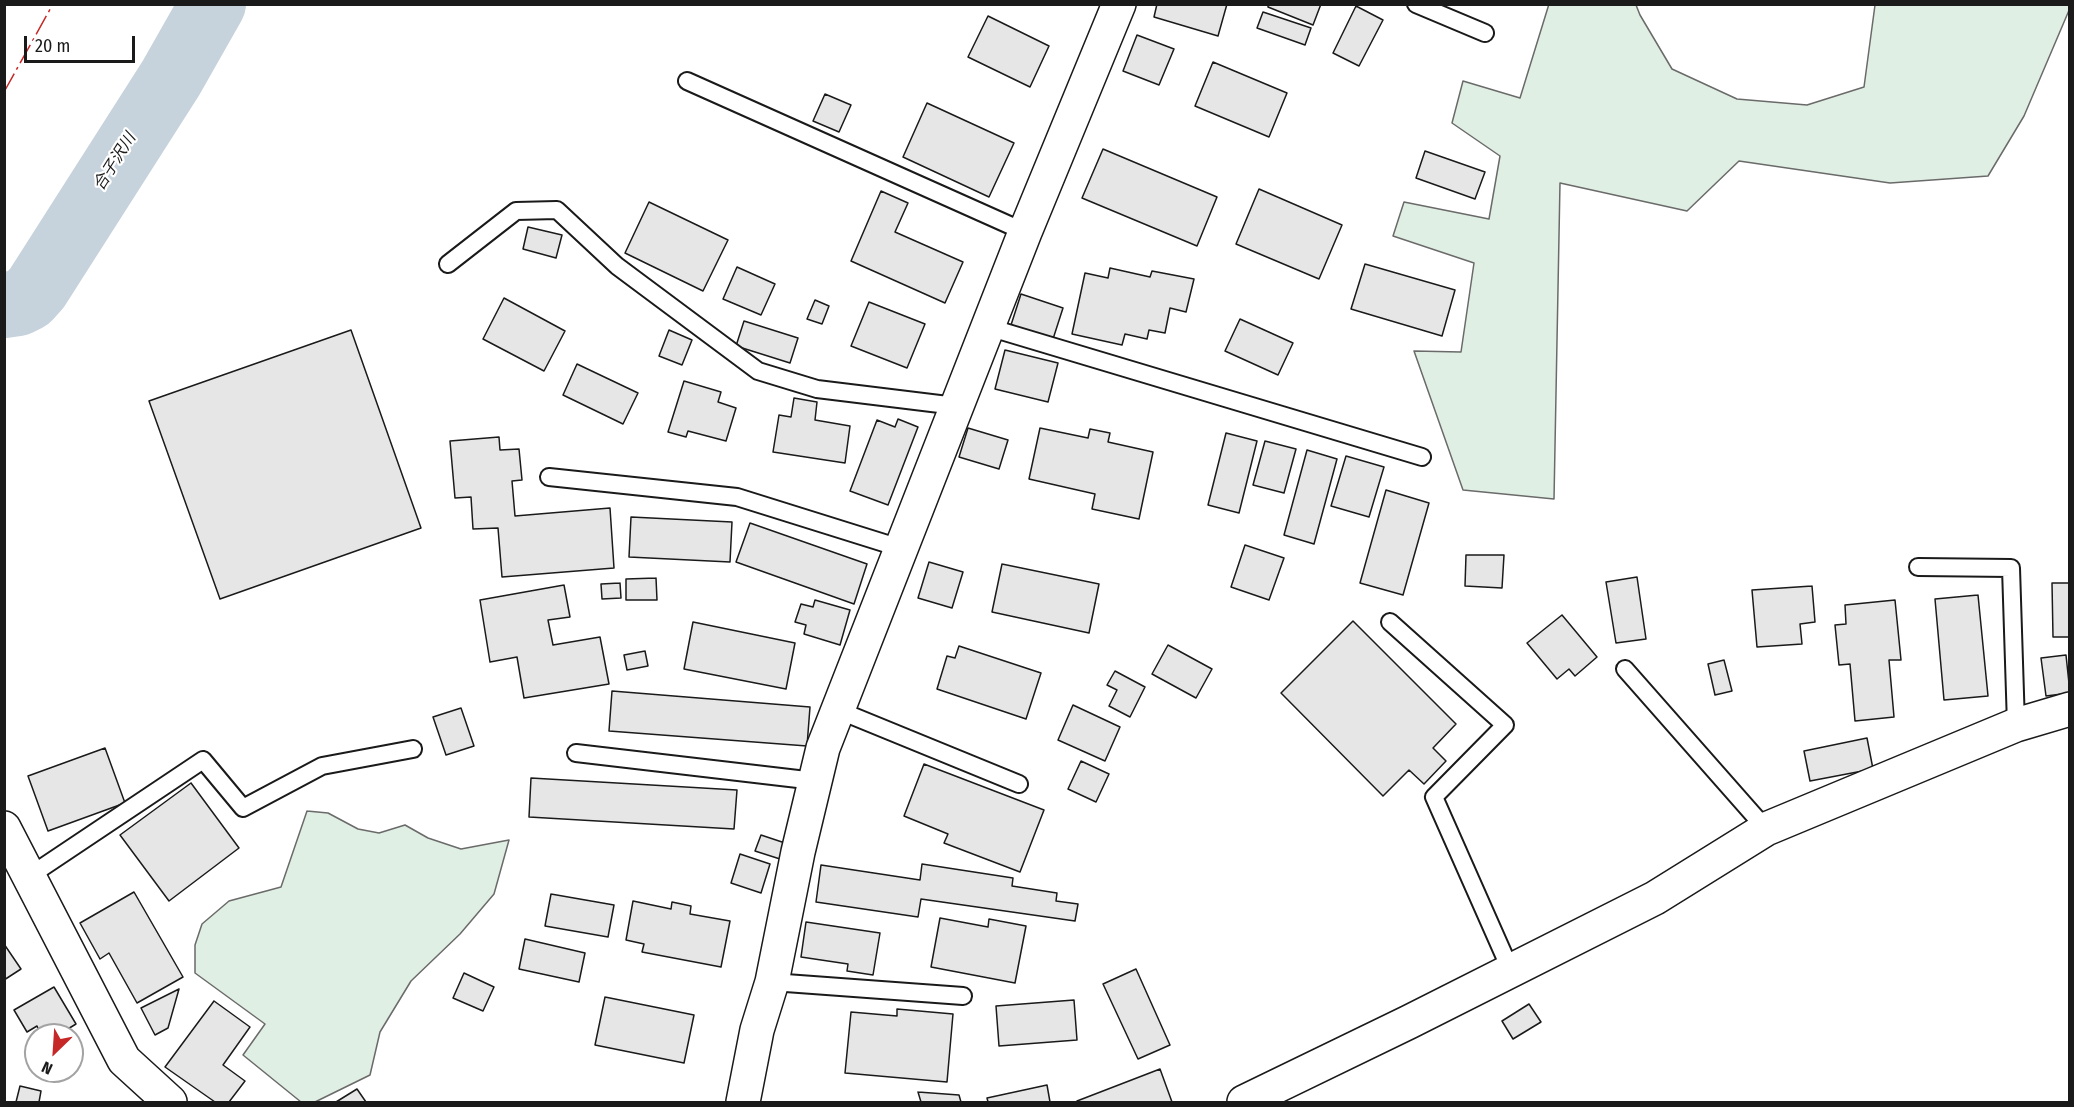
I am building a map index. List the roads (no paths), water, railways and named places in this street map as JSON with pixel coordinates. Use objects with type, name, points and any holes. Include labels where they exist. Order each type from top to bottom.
[{"type":"street","points":[[743,1102],[757,1030],[772,982],[798,852],[823,748],[1025,232],[1119,4]]},
{"type":"street","points":[[1244,1102],[1655,898],[1766,830],[2016,725],[2070,709]]},
{"type":"street","points":[[4,828],[124,1060],[170,1102]]},
{"type":"lane","points":[[1416,4],[1485,33]]},
{"type":"lane","points":[[687,81],[1025,232]]},
{"type":"lane","points":[[448,264],[516,211],[557,210],[617,266],[758,371],[817,388],[956,406]]},
{"type":"lane","points":[[988,327],[1422,457]]},
{"type":"lane","points":[[549,477],[737,497],[900,548]]},
{"type":"lane","points":[[1918,567],[2012,567],[2016,725]]},
{"type":"lane","points":[[1390,622],[1505,725],[1434,797],[1511,971]]},
{"type":"lane","points":[[1624,669],[1766,830]]},
{"type":"lane","points":[[838,710],[1019,784]]},
{"type":"lane","points":[[28,877],[203,760],[243,808],[322,766],[413,749]]},
{"type":"lane","points":[[576,753],[815,781]]},
{"type":"lane","points":[[772,982],[963,996]]},
{"type":"waterway","name":"合子沢川","points":[[4,305],[18,303],[28,298],[37,288],[171,78],[213,4]]}]
